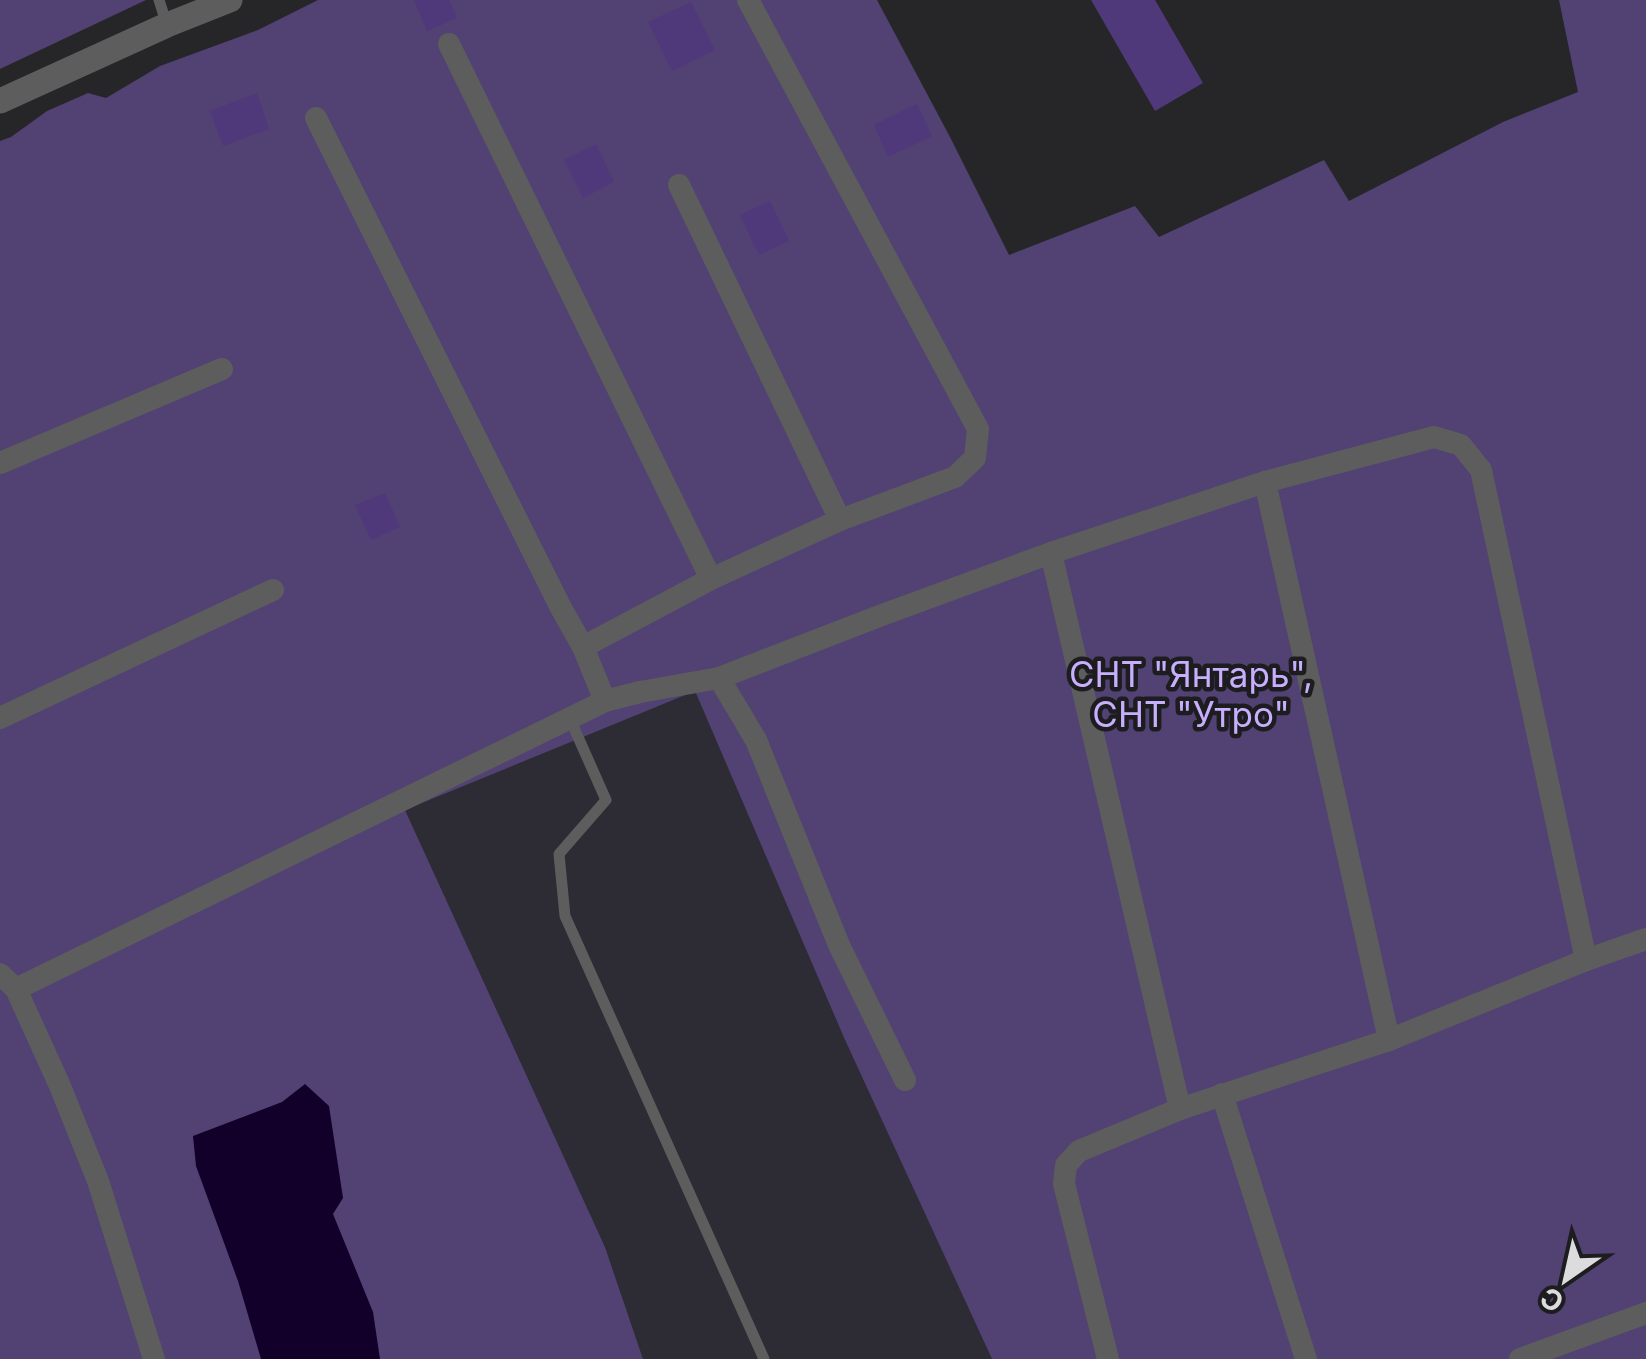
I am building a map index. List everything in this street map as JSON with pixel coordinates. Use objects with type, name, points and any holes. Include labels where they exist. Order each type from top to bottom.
[{"type":"street","points":[[0,101],[230,0]]},
{"type":"street","points":[[583,647],[710,579],[840,520],[956,477],[976,458],[978,429],[748,0]]},
{"type":"street","points":[[449,44],[710,579]]},
{"type":"street","points":[[316,118],[583,647],[606,701]]},
{"type":"street","points":[[679,185],[840,520]]},
{"type":"street","points":[[0,463],[222,369]]},
{"type":"street","points":[[154,1359],[98,1181],[60,1086],[8,982],[606,701],[719,678],[1052,554],[1266,482],[1434,436],[1461,445],[1481,470],[1586,960]]},
{"type":"street","points":[[1266,482],[1389,1040]]},
{"type":"street","points":[[1052,554],[1180,1109]]},
{"type":"street","points":[[0,718],[274,590]]},
{"type":"street","points":[[719,678],[756,740],[839,945],[905,1080]]},
{"type":"street","points":[[1108,1359],[1064,1184],[1066,1165],[1079,1151],[1180,1109],[1389,1040],[1646,939]]},
{"type":"street","points":[[1222,1094],[1306,1359]]},
{"type":"street","points":[[1520,1359],[1646,1313]]},
{"type":"lane","points":[[160,0],[167,26]]},
{"type":"lane","points":[[570,719],[606,800],[559,854],[565,916],[764,1359]]},
{"type":"shaded area","points":[[695,690],[845,1040],[992,1359],[643,1359],[605,1247],[405,810]]},
{"type":"shaded area","points":[[305,1084],[329,1106],[343,1198],[333,1214],[373,1312],[380,1359],[261,1359],[238,1281],[196,1166],[193,1136],[282,1102]]},
{"type":"green space","points":[[0,0],[146,0],[0,69]]},
{"type":"green space","name":"СНТ \"Янтарь\", СНТ \"Утро\"","points":[[318,0],[877,0],[1009,255],[1135,206],[1159,237],[1324,160],[1349,201],[1503,122],[1578,92],[1559,0],[1646,0],[1646,1359],[992,1359],[845,1040],[695,691],[405,810],[605,1247],[643,1359],[0,1359],[0,141],[47,111],[88,93],[106,98],[160,66],[258,30]]},
{"type":"building","points":[[414,0],[449,0],[457,18],[427,31]]},
{"type":"building","points":[[1091,0],[1155,0],[1203,83],[1155,111]]},
{"type":"building","points":[[691,2],[715,50],[672,71],[648,22]]},
{"type":"building","points":[[257,93],[269,129],[223,146],[210,111]]},
{"type":"building","points":[[917,104],[932,136],[888,157],[874,125]]},
{"type":"building","points":[[596,144],[614,182],[583,198],[564,160]]},
{"type":"building","points":[[770,201],[789,241],[759,255],[740,215]]},
{"type":"building","points":[[385,493],[400,527],[371,540],[355,505]]}]
